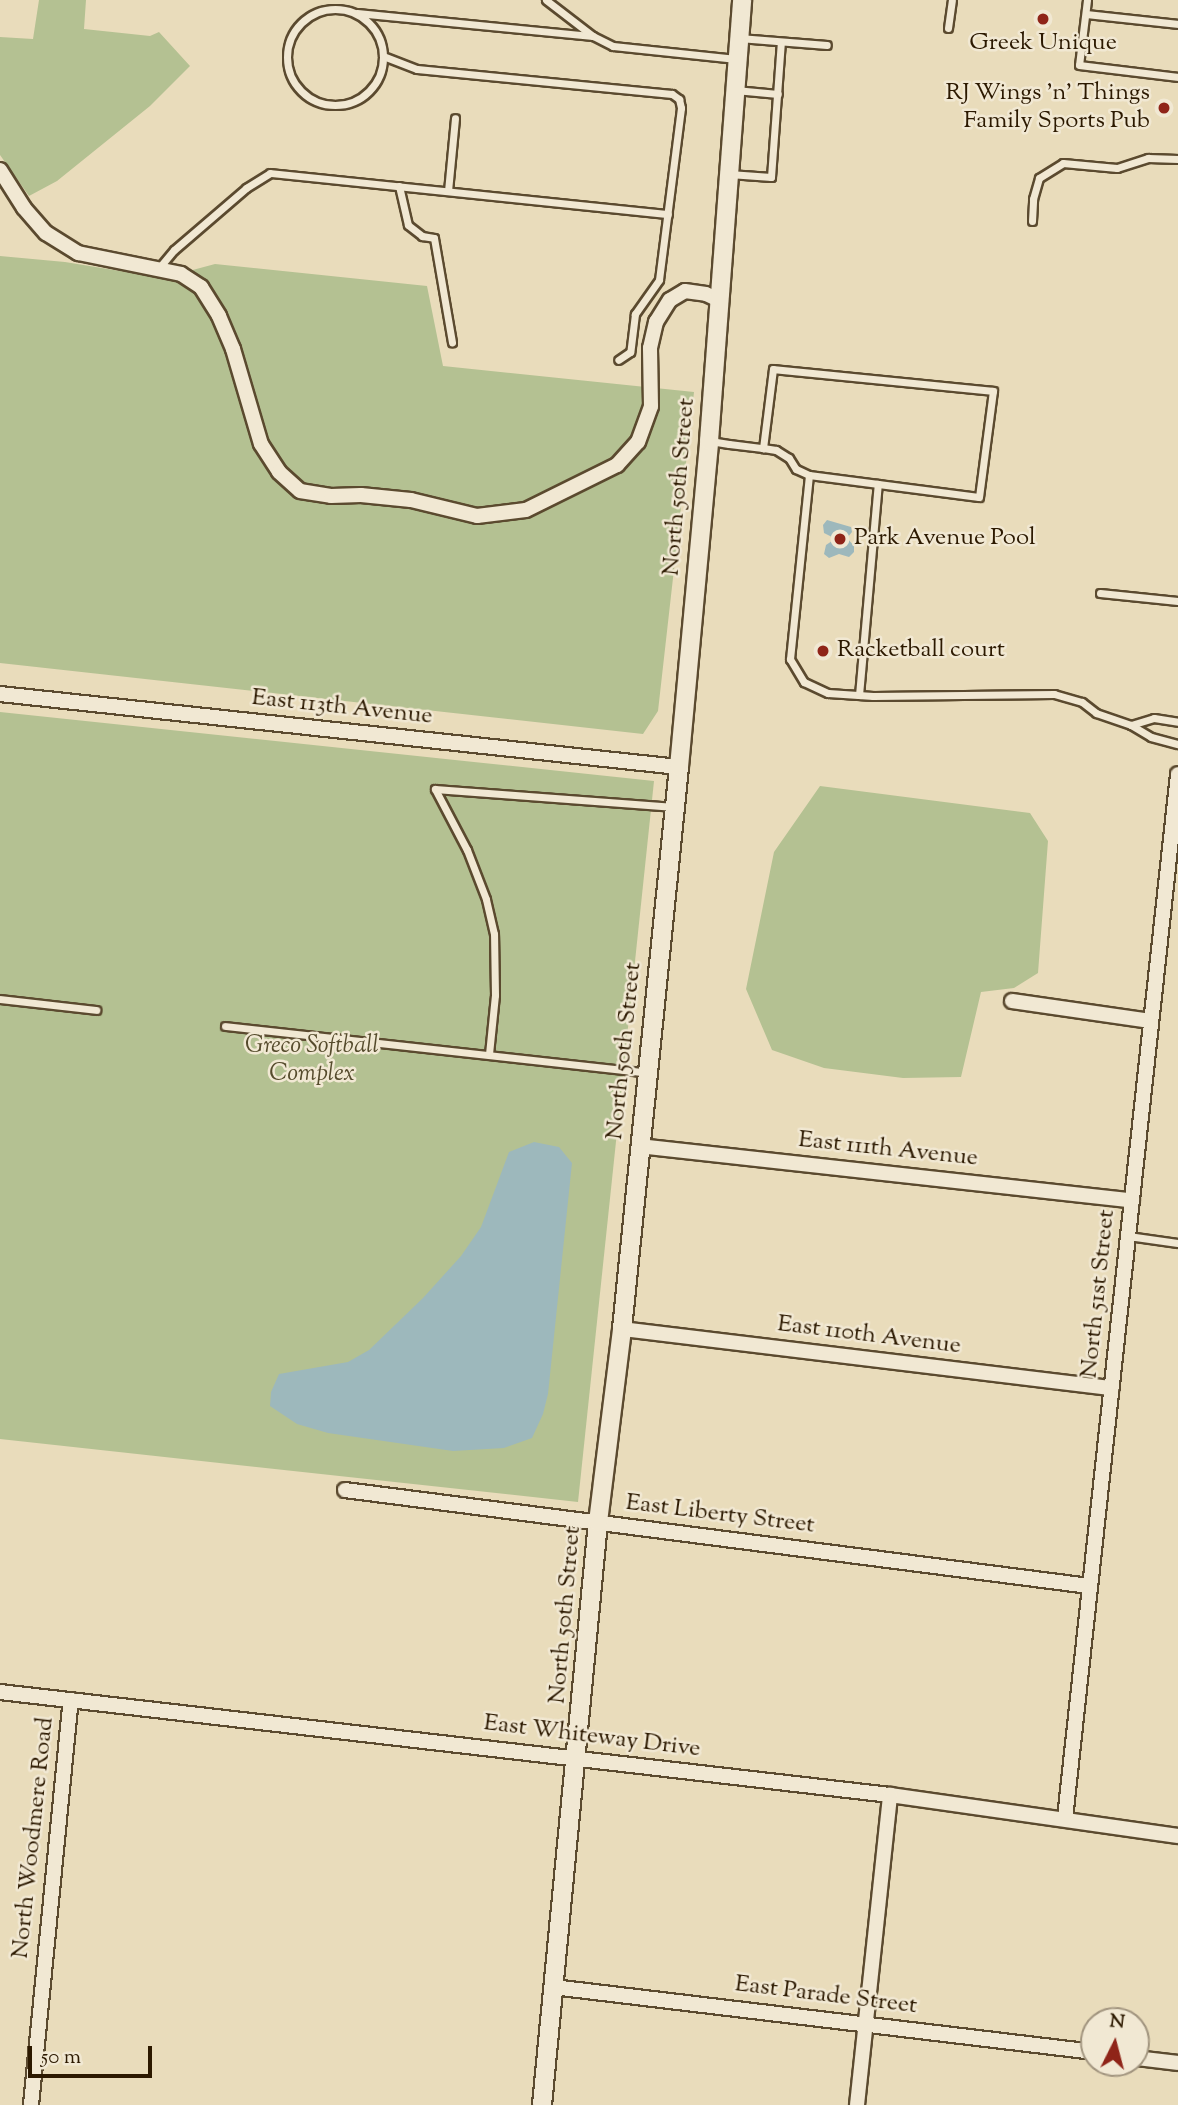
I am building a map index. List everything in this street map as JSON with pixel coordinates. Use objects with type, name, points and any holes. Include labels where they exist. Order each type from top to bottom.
[{"type":"street","name":"North 50th Street","points":[[542,2105],[598,1522],[622,1329],[679,767],[709,441],[741,0]]},
{"type":"street","points":[[0,172],[24,208],[46,233],[78,253],[181,275],[201,287],[219,316],[233,349],[261,444],[279,472],[300,491],[331,496],[361,495],[411,500],[477,516],[526,510],[617,465],[638,442],[651,406],[650,348],[656,323],[670,300],[685,291],[706,294],[719,300]]},
{"type":"street","name":"East 113th Avenue","points":[[0,694],[679,767]]},
{"type":"street","name":"North 51st Street","points":[[1065,1818],[1151,1021],[1174,837],[1178,774]]},
{"type":"street","points":[[1012,1001],[1151,1021]]},
{"type":"street","name":"East 111th Avenue","points":[[639,1146],[1132,1200]]},
{"type":"street","name":"East 110th Avenue","points":[[622,1329],[1111,1388]]},
{"type":"street","name":"East Liberty Street","points":[[345,1490],[1089,1586]]},
{"type":"street","name":"East Whiteway Drive","points":[[0,1692],[890,1796],[1065,1818],[1178,1836]]},
{"type":"street","name":"North Woodmere Road","points":[[30,2105],[71,1700]]},
{"type":"street","points":[[857,2105],[890,1796]]},
{"type":"street","name":"East Parade Street","points":[[553,1987],[1080,2050]]},
{"type":"street","points":[[1150,2060],[1178,2063]]},
{"type":"lane","points":[[546,0],[593,36],[613,46],[737,59]]},
{"type":"lane","points":[[948,27],[952,0]]},
{"type":"lane","points":[[1087,0],[1079,65],[1178,76]]},
{"type":"lane","points":[[352,13],[368,23],[379,38],[383,56],[380,75],[370,90],[355,101],[327,104],[302,92],[291,77],[287,58],[290,40],[315,13],[334,9],[352,13],[593,36]]},
{"type":"lane","points":[[1086,14],[1178,24]]},
{"type":"lane","points":[[738,38],[827,45]]},
{"type":"lane","points":[[728,174],[771,177],[781,42]]},
{"type":"lane","points":[[383,56],[417,69],[676,96],[681,108],[659,280],[635,314],[630,352],[618,359]]},
{"type":"lane","points":[[734,90],[778,94]]},
{"type":"lane","points":[[447,191],[455,118]]},
{"type":"lane","points":[[1032,221],[1033,199],[1039,178],[1063,163],[1117,168],[1149,158],[1178,159]]},
{"type":"lane","points":[[158,270],[174,250],[246,188],[270,173],[668,214]]},
{"type":"lane","points":[[399,186],[408,225],[422,236],[434,238],[452,342]]},
{"type":"lane","points":[[709,441],[776,450],[789,457],[796,469],[809,475],[979,497],[993,391],[773,369],[763,448]]},
{"type":"lane","points":[[809,475],[790,659],[804,682],[814,689],[859,695],[1054,694],[1082,702],[1096,713],[1131,725],[1151,737],[1178,744]]},
{"type":"lane","points":[[859,695],[878,484]]},
{"type":"lane","points":[[1100,593],[1178,601]]},
{"type":"lane","points":[[1131,725],[1154,718],[1178,722]]},
{"type":"lane","points":[[489,1054],[495,995],[494,934],[486,899],[467,850],[435,789],[674,807]]},
{"type":"lane","points":[[0,999],[96,1010]]},
{"type":"lane","points":[[225,1026],[649,1073]]},
{"type":"lane","points":[[1128,1236],[1178,1243]]},
{"type":"green space","points":[[39,0],[86,0],[84,29],[150,36],[159,32],[190,66],[150,106],[57,181],[29,196],[0,155],[0,37],[33,39]]},
{"type":"green space","points":[[0,256],[65,262],[163,278],[215,264],[427,286],[443,366],[694,392],[658,711],[643,734],[0,663]]},
{"type":"green space","name":"Greco Softball Complex","points":[[0,712],[654,781],[578,1502],[0,1439]]},
{"type":"green space","points":[[820,786],[1030,813],[1048,841],[1038,973],[1014,988],[981,992],[961,1077],[903,1078],[824,1068],[772,1050],[746,989],[774,852]]},
{"type":"water","name":"Park Avenue Pool","points":[[827,520],[851,527],[852,532],[847,538],[854,546],[854,552],[849,557],[839,554],[829,558],[824,554],[826,545],[832,541],[832,537],[824,533],[823,525]]},
{"type":"water","points":[[534,1142],[559,1147],[572,1163],[548,1394],[543,1414],[532,1438],[504,1448],[453,1451],[328,1433],[297,1424],[270,1406],[271,1392],[279,1374],[348,1362],[369,1350],[423,1298],[461,1256],[481,1227],[509,1152]]},
{"type":"place","name":"Greek Unique","points":[[1043,19]]},
{"type":"place","name":"RJ Wings 'n' Things Family Sports Pub","points":[[1164,108]]},
{"type":"place","name":"Park Avenue Pool","points":[[840,539]]},
{"type":"place","name":"Racketball court","points":[[823,651]]}]
